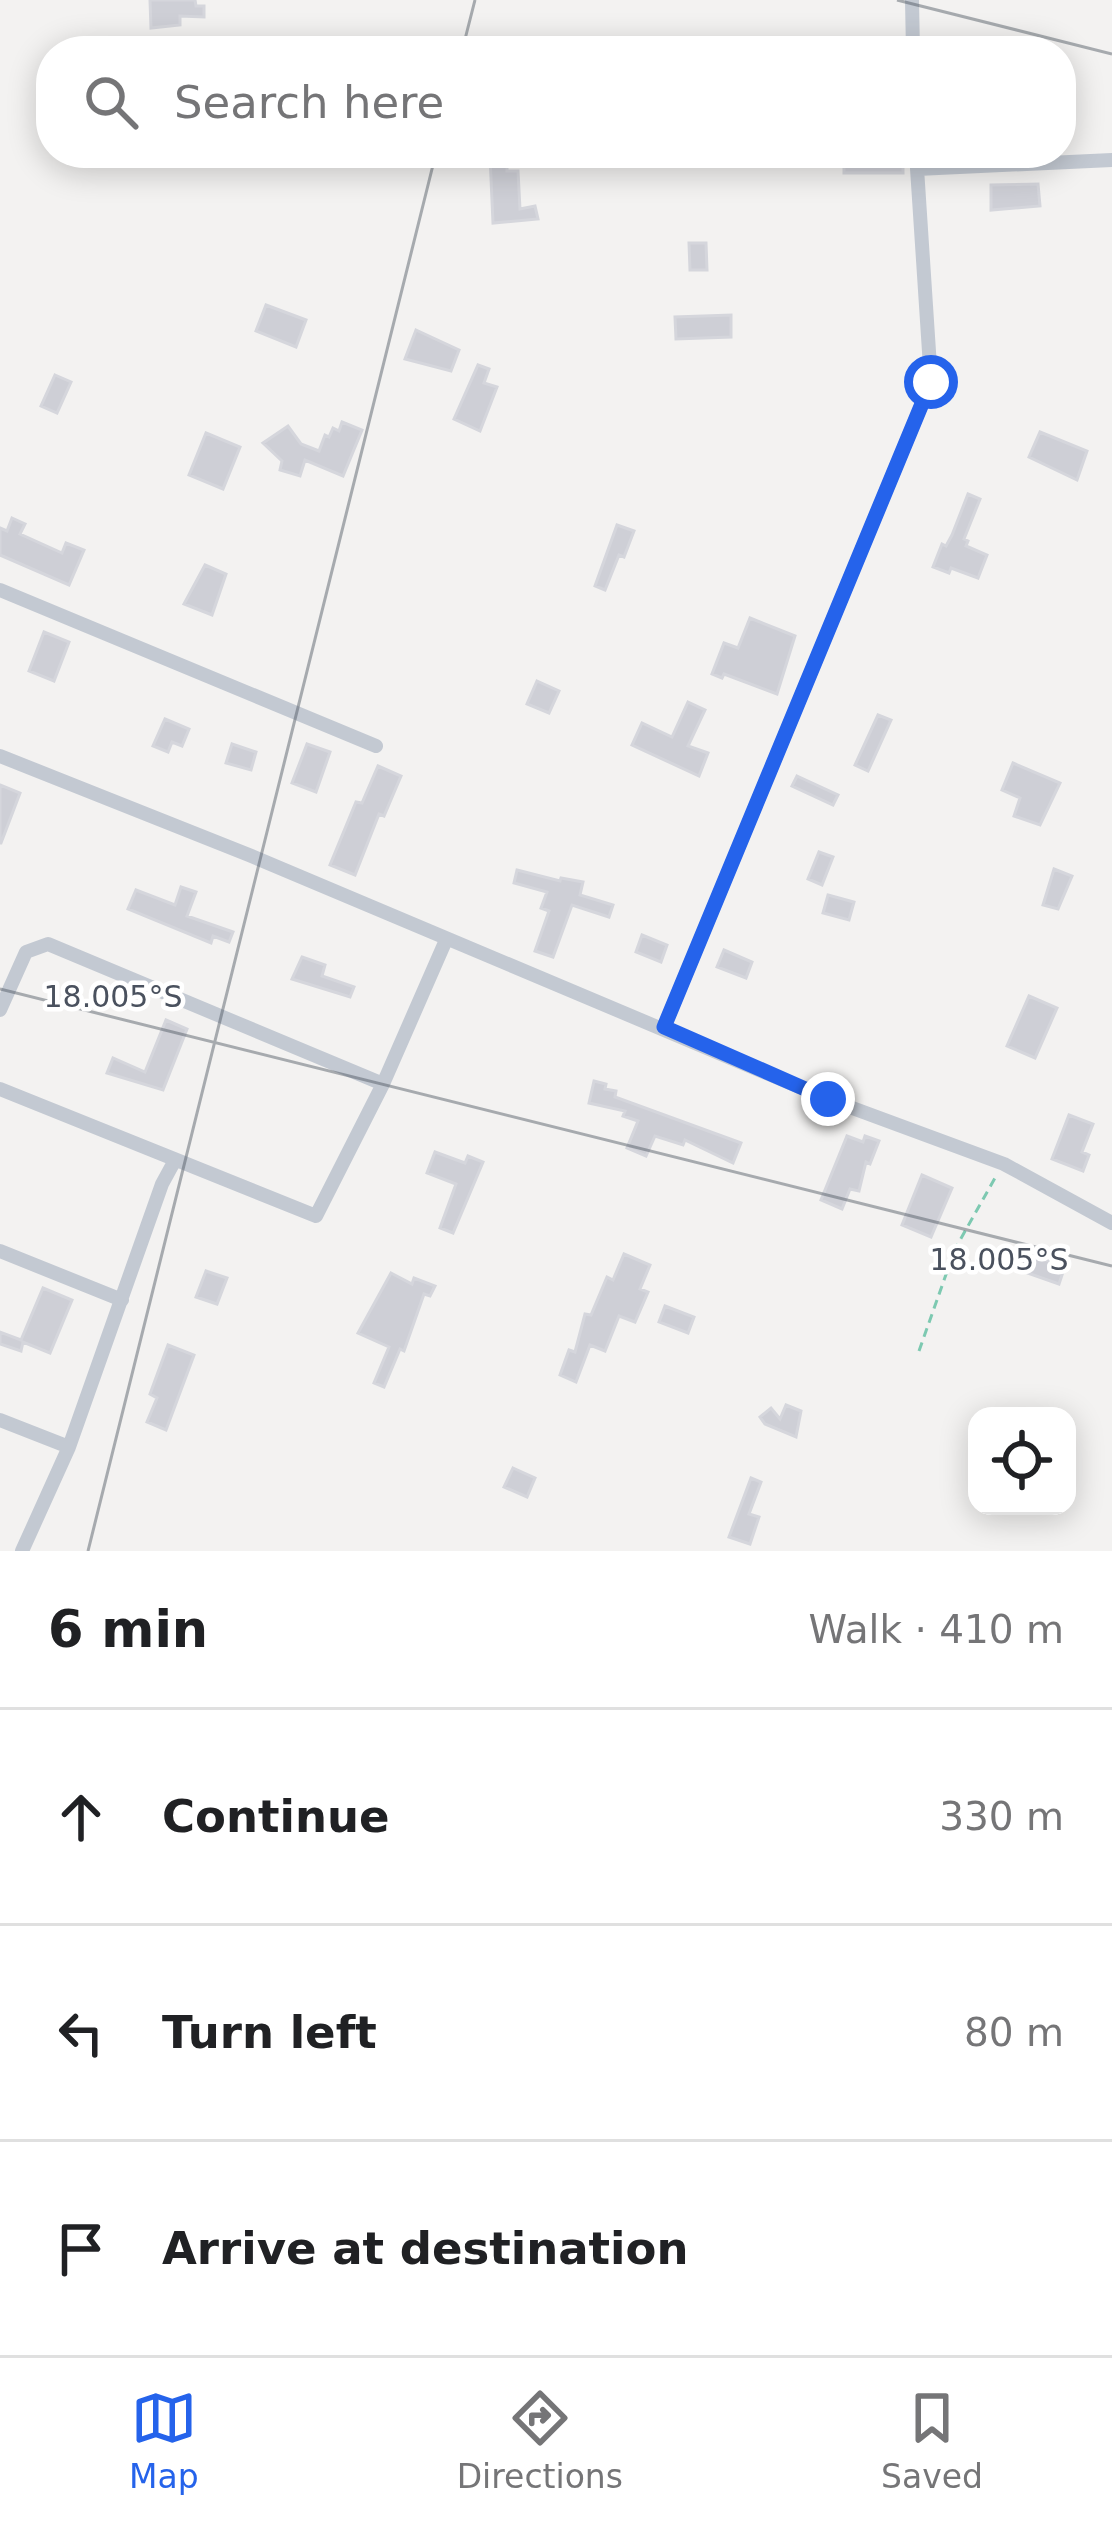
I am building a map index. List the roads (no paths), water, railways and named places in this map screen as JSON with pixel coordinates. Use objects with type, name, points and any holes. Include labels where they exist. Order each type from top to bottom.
[{"type":"street","points":[[911,0],[912,36]]},
{"type":"street","points":[[1076,160],[1112,160]]},
{"type":"street","points":[[664,1027],[931,382],[916,168]]},
{"type":"street","points":[[0,590],[376,746]]},
{"type":"street","points":[[0,756],[249,854],[828,1099],[1004,1164],[1112,1223]]},
{"type":"street","points":[[0,1089],[316,1216],[446,940]]},
{"type":"street","points":[[0,1010],[26,952],[48,944],[382,1084]]},
{"type":"street","points":[[22,1551],[69,1447],[173,1162]]},
{"type":"street","points":[[0,1251],[122,1300]]},
{"type":"street","points":[[0,1420],[69,1447]]}]
